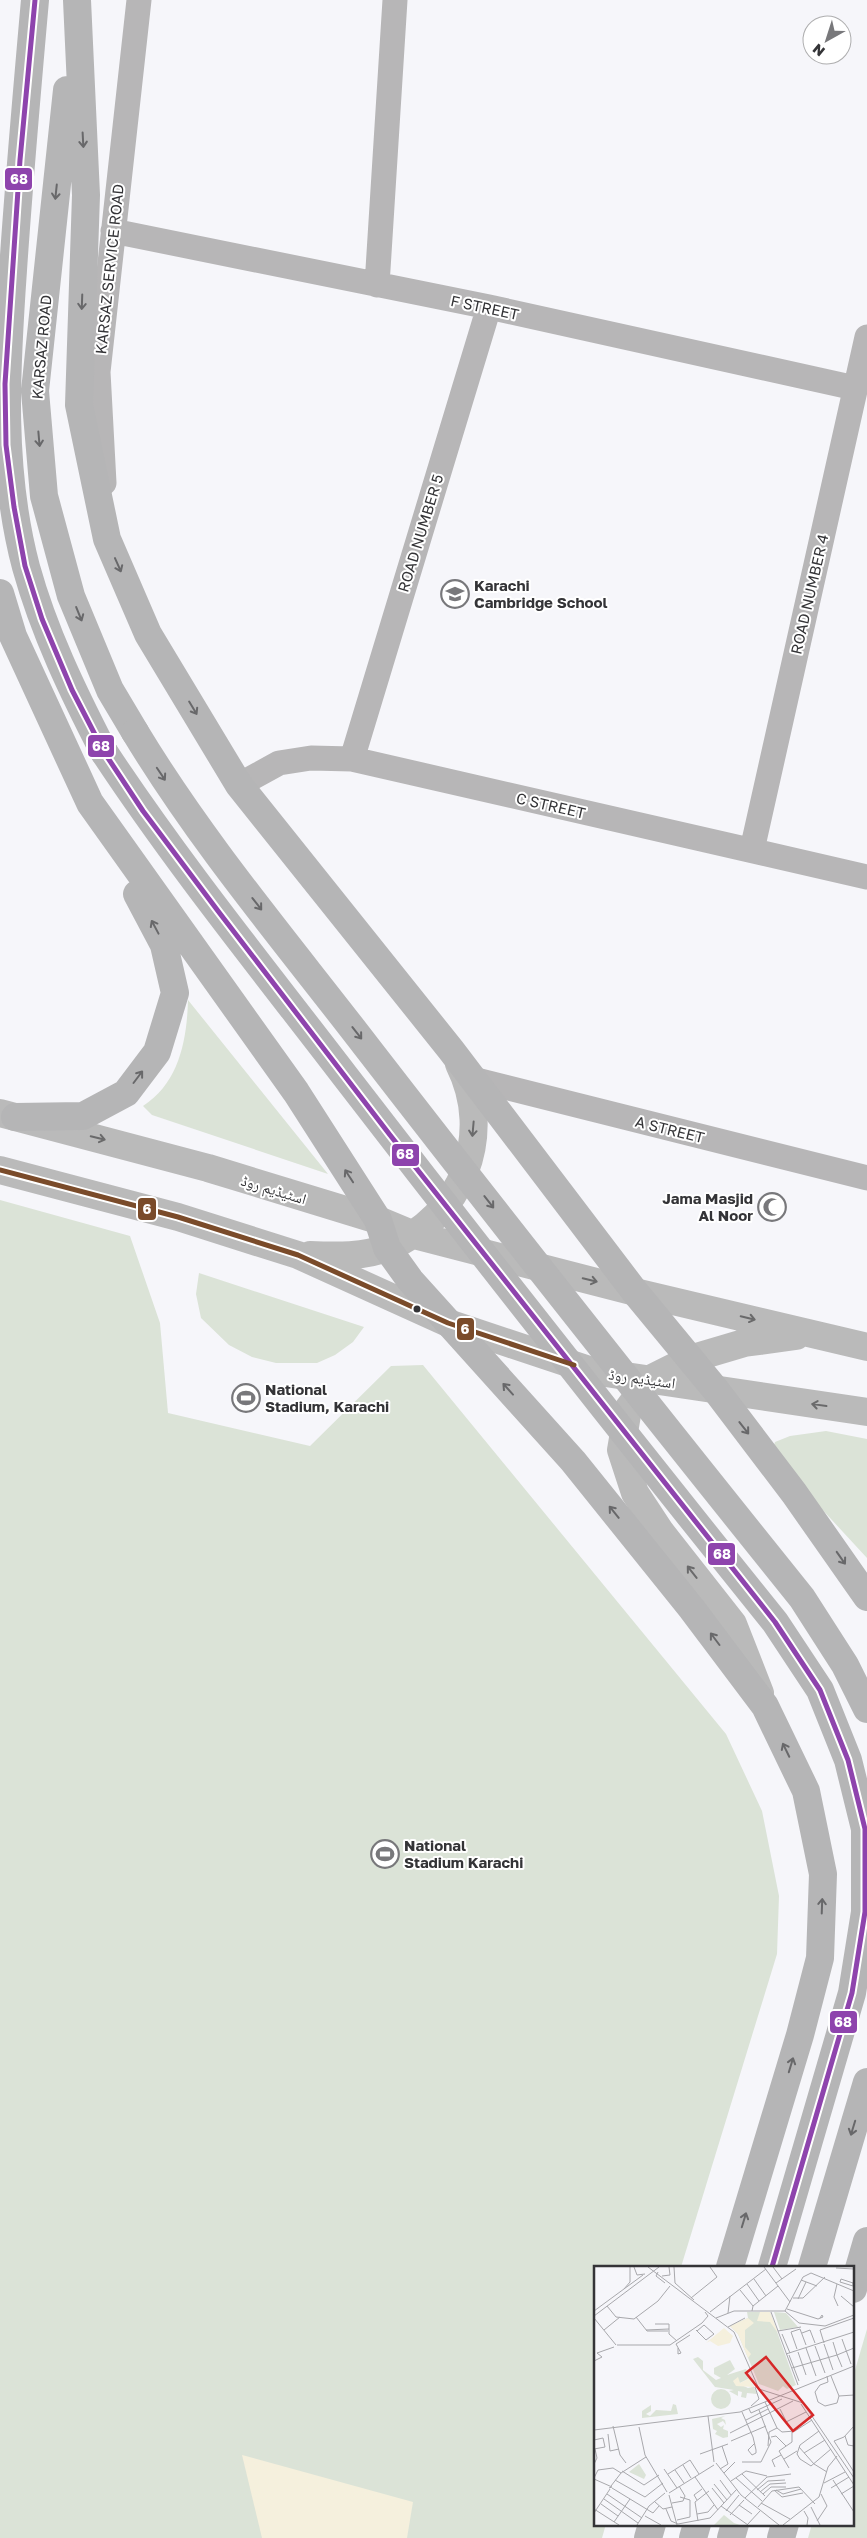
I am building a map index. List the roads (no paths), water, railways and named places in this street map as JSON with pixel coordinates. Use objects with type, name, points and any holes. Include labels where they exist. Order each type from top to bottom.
[{"type":"highway","points":[[0,252],[20,160],[35,0]]},
{"type":"highway","points":[[76,2],[86,195],[79,405],[107,539],[148,634],[239,785],[451,1050],[635,1292],[714,1389],[794,1493],[867,1597]]},
{"type":"highway","name":"KARSAZ ROAD","points":[[76,2],[35,391],[44,496],[71,596],[110,690],[160,774],[240,882],[414,1108],[802,1598],[845,1665],[867,1709]]},
{"type":"highway","name":"KARSAZ ROAD","points":[[20,160],[5,384],[6,445],[14,506],[25,566],[46,628],[72,690],[104,752],[142,811],[390,1135],[775,1622],[820,1690],[848,1760],[865,1829],[864,1912],[852,1993],[772,2266]]},
{"type":"highway","points":[[0,593],[13,636],[90,803],[164,944],[175,993],[157,1052],[126,1093],[82,1116],[8,1115]]},
{"type":"highway","points":[[90,803],[296,1092],[378,1220],[387,1248],[410,1280],[573,1461],[692,1609],[765,1706],[806,1792],[823,1874],[820,1958],[800,2035],[730,2266]]},
{"type":"highway","points":[[812,2266],[867,2082]]},
{"type":"highway","points":[[854,2286],[867,2241]]},
{"type":"main road","points":[[298,1255],[346,1256],[387,1248],[414,1235],[437,1217],[458,1188],[471,1154],[474,1118],[470,1091],[468,1082],[451,1050]]},
{"type":"main road","name":"اسٹیڈیم روڈ","points":[[8,1115],[127,1145],[378,1220],[414,1235],[635,1292],[867,1347]]},
{"type":"main road","name":"اسٹیڈیم روڈ","points":[[0,1170],[178,1217],[298,1255],[448,1323],[592,1371],[867,1412]]},
{"type":"main road","points":[[765,1706],[733,1624],[660,1531],[635,1493],[621,1450],[628,1409],[650,1379],[690,1359],[744,1342],[813,1333]]},
{"type":"street","name":"KARSAZ SERVICE ROAD","points":[[107,539],[98,372],[139,0]]},
{"type":"street","points":[[377,285],[395,0]]},
{"type":"street","name":"F STREET","points":[[113,231],[489,307],[855,388]]},
{"type":"street","name":"ROAD NUMBER 5","points":[[352,760],[489,307]]},
{"type":"street","name":"ROAD NUMBER 4","points":[[752,850],[867,337]]},
{"type":"street","name":"C STREET","points":[[239,785],[279,763],[311,758],[352,760],[867,877]]},
{"type":"street","name":"A STREET","points":[[473,1080],[867,1178]]},
{"type":"place","name":"Karachi Cambridge School","points":[[455,594]]},
{"type":"place","name":"Jama Masjid Al Noor","points":[[772,1207]]},
{"type":"place","name":"National Stadium, Karachi","points":[[246,1398]]},
{"type":"place","name":"National Stadium Karachi","points":[[385,1854]]}]
